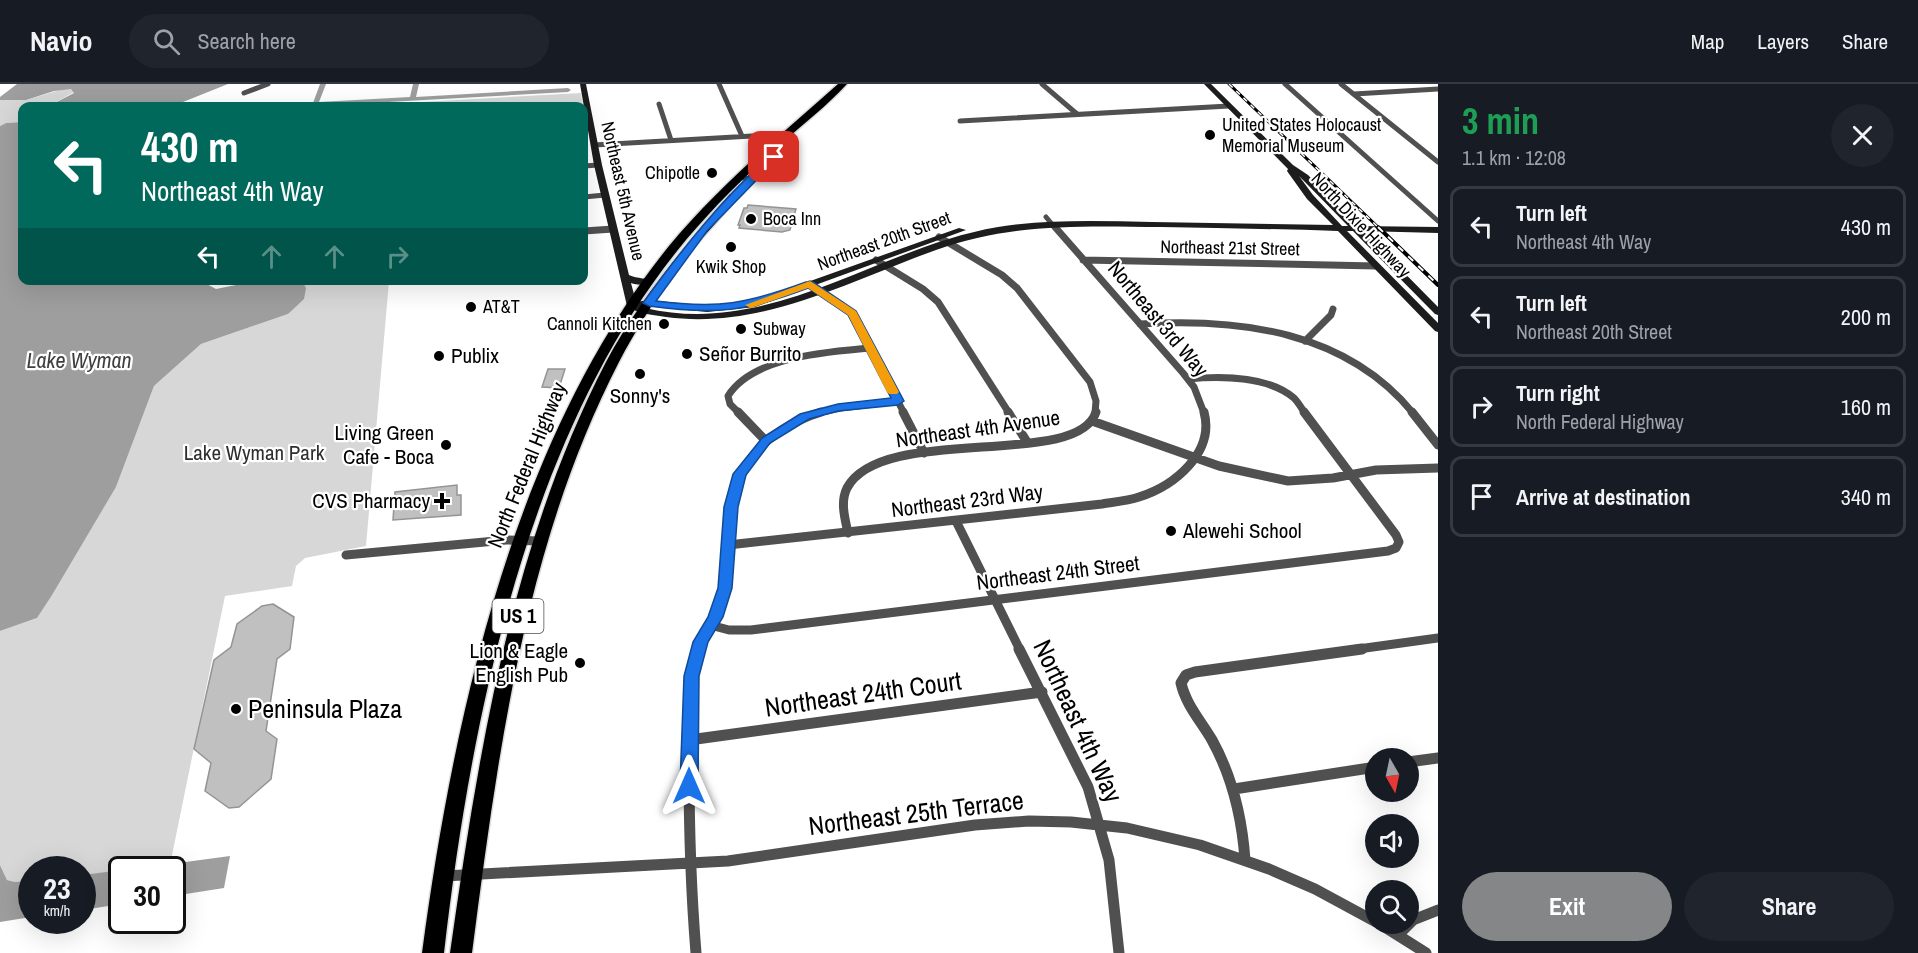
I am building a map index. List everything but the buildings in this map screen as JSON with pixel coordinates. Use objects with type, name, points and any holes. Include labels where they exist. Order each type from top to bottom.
[{"type":"main road","name":"North Federal Highway","points":[[433,953],[457,795],[489,647],[521,539],[575,406],[603,352],[695,239],[713,209],[738,177],[783,143],[848,85]]},
{"type":"main road","name":"North Federal Highway","points":[[461,953],[496,717],[510,649],[549,514],[591,408],[641,307],[648,281],[683,237],[750,179],[783,143]]},
{"type":"main road","points":[[683,237],[695,239]]},
{"type":"main road","points":[[535,501],[541,512],[549,514]]},
{"type":"street","points":[[244,93],[268,84]]},
{"type":"street","name":"Northeast 5th Avenue","points":[[583,84],[586,102]]},
{"type":"street","points":[[718,84],[742,136]]},
{"type":"street","points":[[1042,84],[1077,114]]},
{"type":"street","name":"North Dixie Highway","points":[[1208,84],[1290,167],[1305,177],[1438,312]]},
{"type":"street","points":[[1285,84],[1438,223]]},
{"type":"street","points":[[1341,84],[1438,162]]},
{"type":"street","points":[[1354,94],[1438,89]]},
{"type":"street","points":[[659,104],[671,140]]},
{"type":"street","points":[[960,121],[1229,106]]},
{"type":"street","name":"Northeast 5th Avenue","points":[[588,112],[598,165],[626,278],[641,307]]},
{"type":"street","points":[[594,145],[742,136],[783,143]]},
{"type":"street","points":[[588,166],[598,165]]},
{"type":"street","name":"North Dixie Highway","points":[[1290,167],[1294,177],[1306,193],[1438,329]]},
{"type":"street","points":[[738,177],[750,179]]},
{"type":"street","points":[[588,196],[605,195]]},
{"type":"street","name":"Northeast 20th Street","points":[[641,307],[690,317],[770,309],[948,243],[997,229],[1049,220]]},
{"type":"street","name":"Northeast 20th Street","points":[[726,312],[764,301],[939,237],[989,224],[1049,220],[1352,226]]},
{"type":"street","name":"Northeast 3rd Way","points":[[1049,220],[1188,379],[1197,393],[1208,426],[1197,458]]},
{"type":"street","points":[[1352,226],[1438,223]]},
{"type":"street","points":[[1352,226],[1438,231]]},
{"type":"street","points":[[588,231],[613,229]]},
{"type":"street","name":"Northeast 4th Avenue","points":[[848,533],[842,516],[842,504],[849,486],[857,476],[874,465],[888,459],[924,453],[1066,436],[1080,430],[1092,420],[1098,408],[1097,397],[1090,382],[1032,305],[1002,275],[939,237]]},
{"type":"street","points":[[876,260],[938,302],[1028,442]]},
{"type":"street","name":"Northeast 21st Street","points":[[1083,260],[1376,266]]},
{"type":"street","points":[[626,278],[638,282],[648,281]]},
{"type":"street","points":[[810,284],[852,313],[924,453]]},
{"type":"street","points":[[1305,341],[1331,315],[1333,309]]},
{"type":"street","points":[[1140,324],[1215,322],[1268,330],[1305,341],[1349,359],[1382,379],[1438,445]]},
{"type":"street","points":[[766,441],[730,404],[728,399],[732,390],[759,372],[785,361],[815,354],[871,348]]},
{"type":"street","points":[[1188,379],[1239,377],[1259,381],[1283,391],[1303,406],[1352,475]]},
{"type":"street","points":[[696,953],[690,864],[689,741],[692,676],[701,642],[721,603],[725,588],[735,487],[747,462],[766,441],[792,423],[820,411],[898,401]]},
{"type":"street","points":[[1092,420],[1197,458],[1239,471],[1288,481],[1394,469],[1438,468]]},
{"type":"street","name":"Northeast 23rd Way","points":[[728,545],[1102,504],[1140,496],[1161,487],[1186,471],[1197,458]]},
{"type":"street","name":"Northeast 24th Street","points":[[710,626],[729,630],[751,630],[1396,548],[1399,542],[1396,535],[1352,475]]},
{"type":"street","name":"Northeast 4th Way","points":[[956,521],[1078,763],[1100,825],[1115,902],[1119,953]]},
{"type":"street","points":[[346,555],[521,539],[540,541]]},
{"type":"street","points":[[1245,860],[1244,833],[1234,789],[1215,745],[1182,692],[1181,682],[1186,675],[1438,638]]},
{"type":"street","name":"Northeast 24th Court","points":[[689,741],[1042,692]]},
{"type":"street","points":[[1419,761],[1438,758]]},
{"type":"street","points":[[1234,789],[1365,769]]},
{"type":"street","name":"Northeast 25th Terrace","points":[[444,876],[729,861],[988,823],[1029,821],[1100,825],[1170,837],[1245,860],[1315,890],[1365,916]]},
{"type":"street","points":[[1426,953],[1398,935],[1413,920],[1438,910]]},
{"type":"green space","points":[[63,89],[71,89],[74,92],[56,102],[18,102],[18,122],[0,126],[0,100],[26,100]]},
{"type":"green space","points":[[581,93],[582,102],[420,102]]},
{"type":"green space","name":"Lake Wyman Park","points":[[304,285],[389,285],[366,546],[305,558],[296,566],[292,586],[225,596],[172,856],[108,856],[108,872],[96,874],[96,856],[18,856],[18,882],[7,880],[0,865],[0,631],[37,618],[116,487],[154,386],[201,344],[288,314],[306,288]]},
{"type":"water","points":[[17,84],[228,84],[183,102],[57,102],[74,93],[71,89],[54,91],[26,100],[0,100],[0,97]]},
{"type":"water","name":"Lake Wyman","points":[[18,122],[18,285],[208,285],[216,289],[236,285],[304,285],[306,288],[304,299],[288,314],[201,344],[154,386],[116,487],[52,595],[37,618],[0,631],[0,126]]},
{"type":"water","points":[[230,856],[224,888],[186,894],[186,862]]},
{"type":"water","points":[[0,865],[7,880],[18,882],[18,919],[0,922]]},
{"type":"water","points":[[108,872],[108,906],[96,908],[96,873]]},
{"type":"waterway","points":[[316,102],[323,84]]},
{"type":"waterway","points":[[413,99],[416,84]]},
{"type":"waterway","points":[[413,99],[568,90]]},
{"type":"waterway","points":[[357,102],[413,99]]},
{"type":"railway","points":[[1229,84],[1380,229]]},
{"type":"railway","points":[[1378,227],[1438,285]]},
{"type":"slow traffic","points":[[751,305],[810,284],[852,313],[893,392]]},
{"type":"place","name":"United States Holocaust Memorial Museum","points":[[1210,135]]},
{"type":"place","name":"Chipotle","points":[[712,173]]},
{"type":"place","name":"Boca Inn","points":[[751,219]]},
{"type":"place","name":"Kwik Shop","points":[[731,247]]},
{"type":"place","name":"AT&T","points":[[471,307]]},
{"type":"place","name":"Cannoli Kitchen","points":[[664,324]]},
{"type":"place","name":"Subway","points":[[741,329]]},
{"type":"place","name":"Señor Burrito","points":[[687,354]]},
{"type":"place","name":"Publix","points":[[439,356]]},
{"type":"place","name":"Sonny's","points":[[640,374]]},
{"type":"place","name":"Living Green Cafe - Boca","points":[[446,445]]},
{"type":"place","name":"CVS Pharmacy","points":[[442,501]]},
{"type":"place","name":"Alewehi School","points":[[1171,531]]},
{"type":"place","name":"Lion & Eagle English Pub","points":[[580,663]]},
{"type":"place","name":"Peninsula Plaza","points":[[236,709]]},
{"type":"route","points":[[689,786],[692,676],[701,642],[715,617],[725,588],[731,507],[740,474],[747,462],[766,441],[778,431],[805,416],[838,407],[898,401],[852,313],[810,284],[755,304],[732,308],[694,309],[649,303],[703,229],[774,157]]}]
